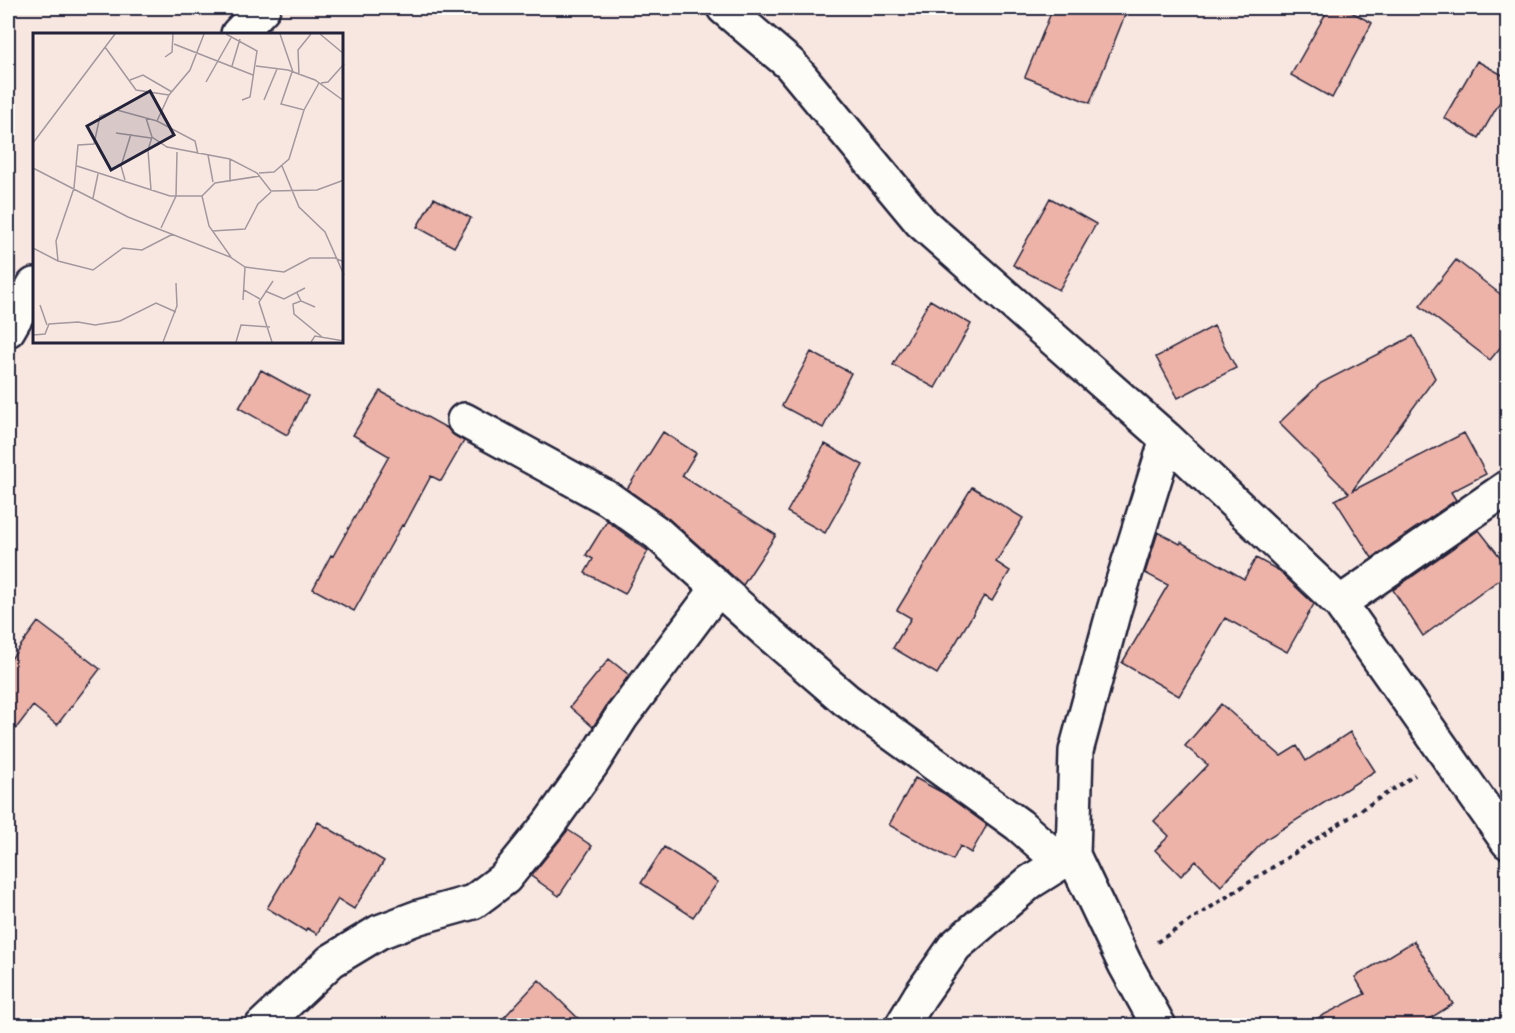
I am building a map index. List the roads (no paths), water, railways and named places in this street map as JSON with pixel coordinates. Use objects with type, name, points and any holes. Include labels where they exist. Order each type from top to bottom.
[{"type":"street","points":[[239,33],[263,8]]},
{"type":"street","points":[[724,8],[790,64],[921,222],[1167,439],[1340,603],[1508,842]]},
{"type":"street","points":[[8,330],[33,287]]},
{"type":"street","points":[[464,420],[609,499],[657,533],[846,700],[1067,858],[1159,1026]]},
{"type":"street","points":[[1067,858],[1076,751],[1113,610],[1167,439]]},
{"type":"street","points":[[1340,603],[1508,487]]},
{"type":"street","points":[[262,1026],[331,961],[379,932],[419,917],[472,902],[505,878],[548,825],[591,765],[622,716],[718,588]]},
{"type":"street","points":[[902,1026],[955,946],[1030,882],[1067,858]]}]
